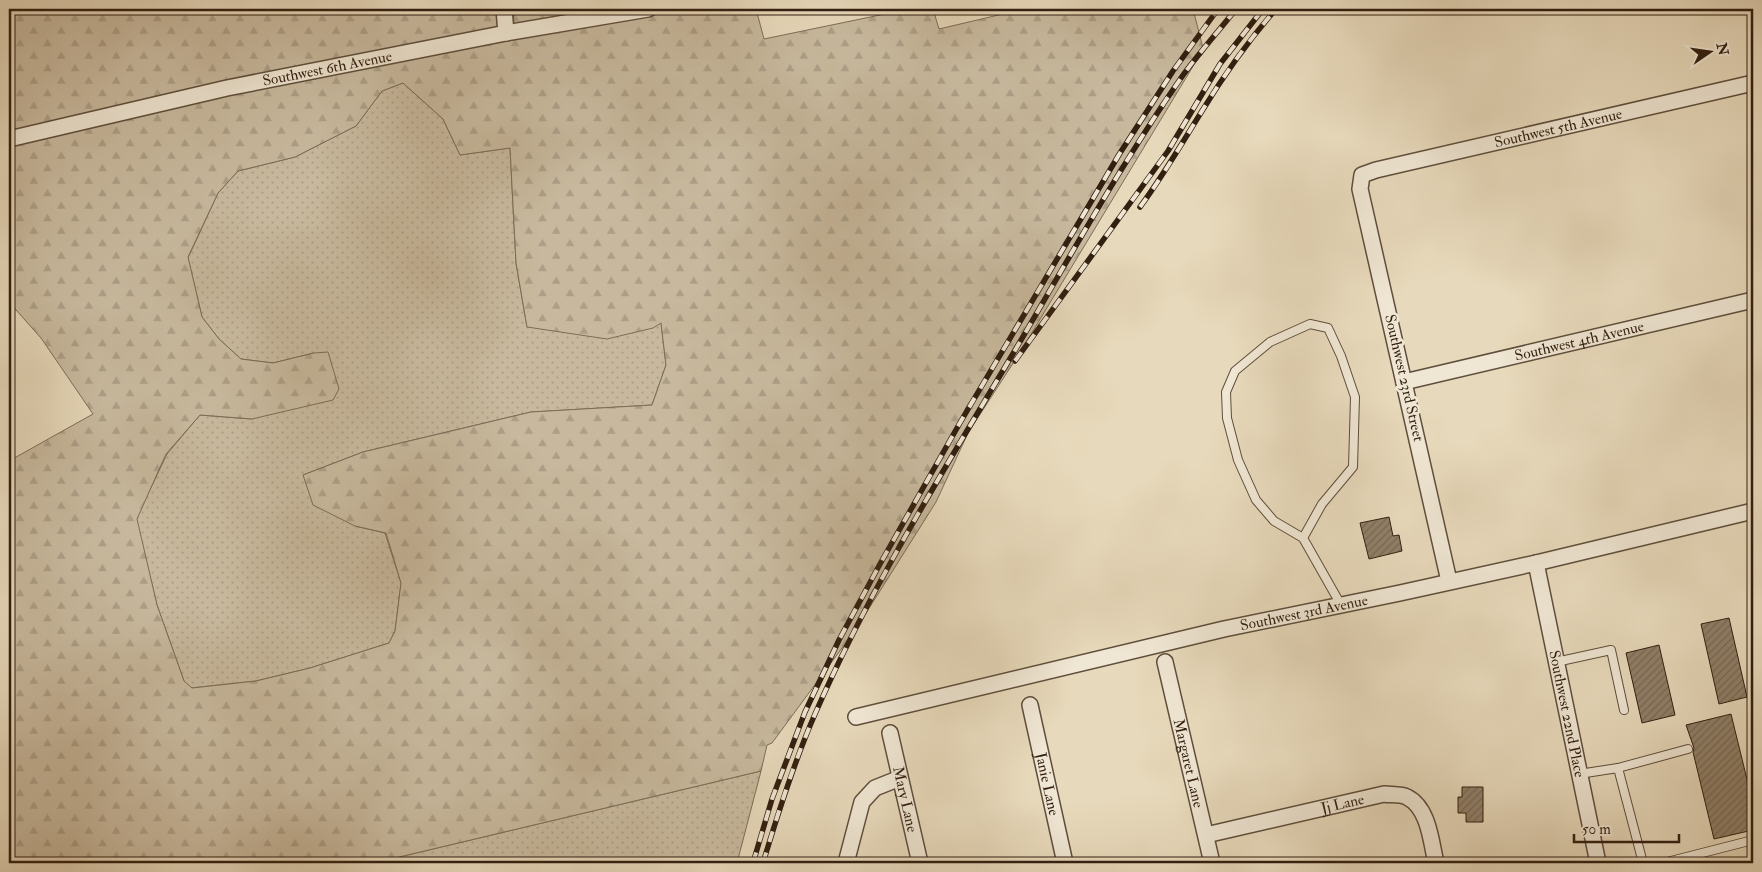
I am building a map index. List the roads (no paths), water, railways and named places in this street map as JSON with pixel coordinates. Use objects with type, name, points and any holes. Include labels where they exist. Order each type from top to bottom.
[{"type":"street","points":[[504,9],[506,33]]},
{"type":"street","name":"Southwest 6th Avenue","points":[[9,139],[227,88],[506,33],[648,9]]},
{"type":"street","name":"Southwest 5th Avenue","points":[[1362,175],[1753,83]]},
{"type":"street","name":"Southwest 23rd Street","points":[[1362,175],[1360,189],[1449,582]]},
{"type":"street","name":"Southwest 4th Avenue","points":[[1404,382],[1753,300]]},
{"type":"street","name":"Southwest 3rd Avenue","points":[[856,717],[1224,629],[1536,564],[1753,511]]},
{"type":"street","name":"Southwest 22nd Place","points":[[1536,564],[1598,863]]},
{"type":"street","name":"Margaret Lane","points":[[1165,662],[1212,863]]},
{"type":"street","name":"Janie Lane","points":[[1030,705],[1065,863]]},
{"type":"street","name":"Mary Lane","points":[[890,733],[920,863]]},
{"type":"street","points":[[846,863],[862,802],[875,788],[900,778]]},
{"type":"street","name":"Jj Lane","points":[[1206,835],[1384,794],[1406,797],[1420,808],[1430,837],[1436,863]]},
{"type":"lane","points":[[1303,538],[1322,504],[1353,467],[1354,447],[1355,397],[1341,356],[1328,328],[1310,324],[1270,342],[1235,371],[1226,392],[1227,418],[1238,460],[1256,500],[1274,521],[1303,538],[1341,605]]},
{"type":"lane","points":[[1556,662],[1611,650],[1624,710]]},
{"type":"lane","points":[[1579,774],[1618,768],[1688,749]]},
{"type":"lane","points":[[1618,768],[1643,863]]},
{"type":"lane","points":[[1663,863],[1753,840]]},
{"type":"railway","points":[[753,863],[772,799],[805,712],[839,640],[880,564],[961,421],[1120,153],[1173,71],[1218,9]]},
{"type":"railway","points":[[763,863],[807,732],[836,667],[884,575],[935,485],[1137,145],[1194,60],[1236,9]]},
{"type":"railway","points":[[1015,361],[1168,151],[1220,64],[1263,9]]},
{"type":"railway","points":[[1140,207],[1228,71],[1276,9]]}]
